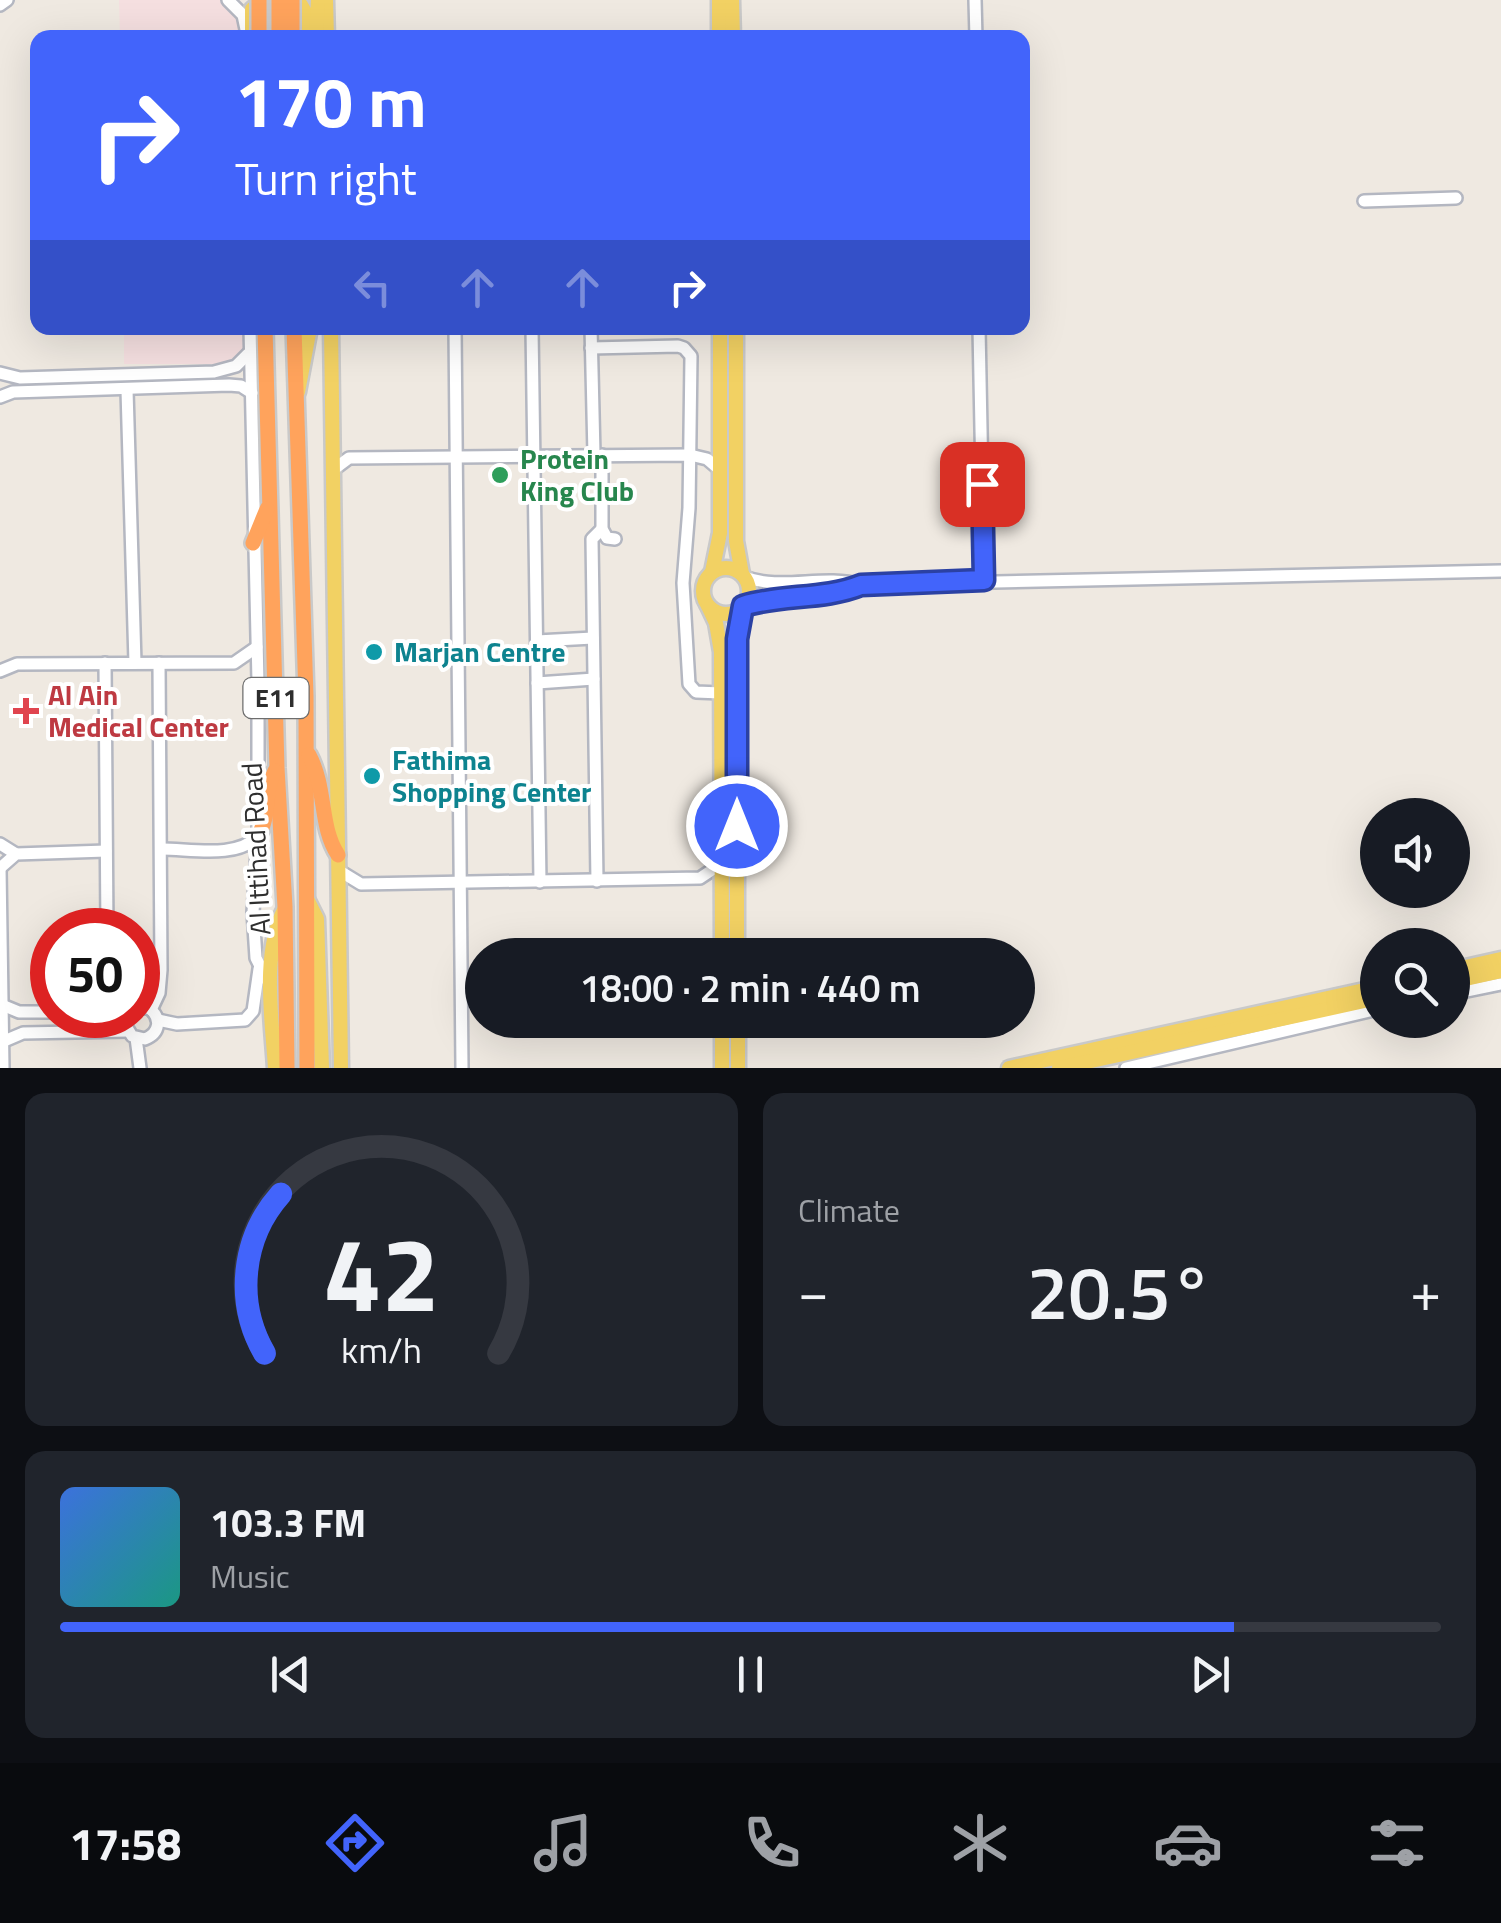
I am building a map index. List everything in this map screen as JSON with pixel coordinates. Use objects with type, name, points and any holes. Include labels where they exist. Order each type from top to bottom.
[{"type":"highway","points":[[254,30],[258,0]]},
{"type":"highway","points":[[279,0],[280,30]]},
{"type":"highway","points":[[292,0],[292,30]]},
{"type":"highway","name":"Al Ittihad Road","points":[[265,335],[277,768],[286,907],[287,1068]]},
{"type":"highway","points":[[267,366],[274,335]]},
{"type":"highway","name":"Al Ittihad Road","points":[[294,335],[306,750],[308,1068]]},
{"type":"highway","points":[[253,543],[271,500]]},
{"type":"highway","points":[[306,750],[320,782],[327,830],[338,863]]},
{"type":"highway","points":[[258,836],[266,817],[269,782],[277,768]]},
{"type":"main road","points":[[316,30],[318,0]]},
{"type":"main road","points":[[326,0],[327,30]]},
{"type":"main road","points":[[719,0],[719,30]]},
{"type":"main road","points":[[732,0],[733,30]]},
{"type":"main road","points":[[253,30],[252,9],[262,3],[301,5],[306,12],[306,30]]},
{"type":"main road","points":[[298,393],[309,335]]},
{"type":"main road","points":[[331,335],[341,1068]]},
{"type":"main road","points":[[720,335],[720,533],[712,572],[703,591],[720,642],[722,938]]},
{"type":"main road","points":[[736,335],[736,541],[748,594],[737,639],[738,938]]},
{"type":"main road","points":[[712,572],[727,568],[743,575]]},
{"type":"main road","points":[[708,606],[722,614],[742,607]]},
{"type":"main road","points":[[307,899],[317,919],[322,1068]]},
{"type":"main road","points":[[275,1068],[274,940],[286,907]]},
{"type":"main road","points":[[1470,966],[1501,960]]},
{"type":"main road","points":[[1470,978],[1501,970]]},
{"type":"main road","points":[[1008,1068],[1360,991]]},
{"type":"main road","points":[[322,1037],[340,1000]]},
{"type":"main road","points":[[1060,1068],[1360,1002]]},
{"type":"main road","points":[[722,1038],[722,1068]]},
{"type":"main road","points":[[738,1038],[738,1068]]},
{"type":"street","points":[[0,5],[8,0]]},
{"type":"street","points":[[228,0],[243,15],[250,30]]},
{"type":"street","points":[[975,0],[976,30]]},
{"type":"street","points":[[1364,201],[1456,198]]},
{"type":"street","points":[[160,1017],[177,1024],[246,1020],[253,1011],[259,969],[253,912],[258,836],[258,682],[249,335]]},
{"type":"street","points":[[455,335],[462,1068]]},
{"type":"street","points":[[532,335],[540,882]]},
{"type":"street","points":[[591,335],[602,529],[607,538],[615,539]]},
{"type":"street","points":[[980,335],[980,581]]},
{"type":"street","points":[[591,348],[678,346],[687,350],[691,360],[693,455],[683,582],[689,684],[696,692],[721,693]]},
{"type":"street","points":[[0,397],[21,392],[127,390],[214,379],[248,354]]},
{"type":"street","points":[[0,373],[20,378],[214,379],[252,393]]},
{"type":"street","points":[[20,378],[17,385],[21,392]]},
{"type":"street","points":[[127,390],[135,663]]},
{"type":"street","points":[[693,455],[719,440]]},
{"type":"street","points":[[332,446],[349,458]]},
{"type":"street","points":[[333,470],[349,458],[693,455],[707,458],[720,470]]},
{"type":"street","points":[[597,880],[592,539],[602,529]]},
{"type":"street","points":[[743,575],[767,583],[839,581],[861,585],[1501,570]]},
{"type":"street","points":[[742,607],[861,585]]},
{"type":"street","points":[[537,641],[593,638]]},
{"type":"street","points":[[0,671],[17,664],[234,663],[257,648]]},
{"type":"street","points":[[0,656],[17,664]]},
{"type":"street","points":[[160,663],[160,978]]},
{"type":"street","points":[[234,663],[258,682]]},
{"type":"street","points":[[104,664],[107,908]]},
{"type":"street","points":[[538,682],[594,679]]},
{"type":"street","points":[[162,849],[237,849],[258,836]]},
{"type":"street","points":[[0,844],[16,854],[106,851]]},
{"type":"street","points":[[237,849],[255,860]]},
{"type":"street","points":[[2,1068],[0,868],[16,854]]},
{"type":"street","points":[[338,863],[361,884]]},
{"type":"street","points":[[339,900],[361,884],[700,878],[722,864]]},
{"type":"street","points":[[700,878],[722,894]]},
{"type":"street","points":[[259,969],[272,988]]},
{"type":"street","points":[[1470,990],[1501,984]]},
{"type":"street","points":[[2,1005],[30,1012]]},
{"type":"street","points":[[23,1012],[16,1023],[23,1033]]},
{"type":"street","points":[[1126,1068],[1360,1013]]},
{"type":"street","points":[[2,1042],[23,1033],[141,1038]]},
{"type":"street","points":[[137,1040],[140,1068]]},
{"type":"shaded area","points":[[119,0],[230,0],[245,5],[260,30],[120,30]]},
{"type":"shaded area","points":[[124,335],[268,335],[265,358],[253,364],[124,364]]},
{"type":"place","name":"Protein King Club","points":[[500,475]]},
{"type":"place","name":"Marjan Centre","points":[[374,652]]},
{"type":"place","name":"Al Ain Medical Center","points":[[26,711]]},
{"type":"place","name":"Fathima Shopping Center","points":[[372,776]]},
{"type":"route","points":[[737,826],[737,639],[743,606],[861,585],[984,580],[982,484]]}]
